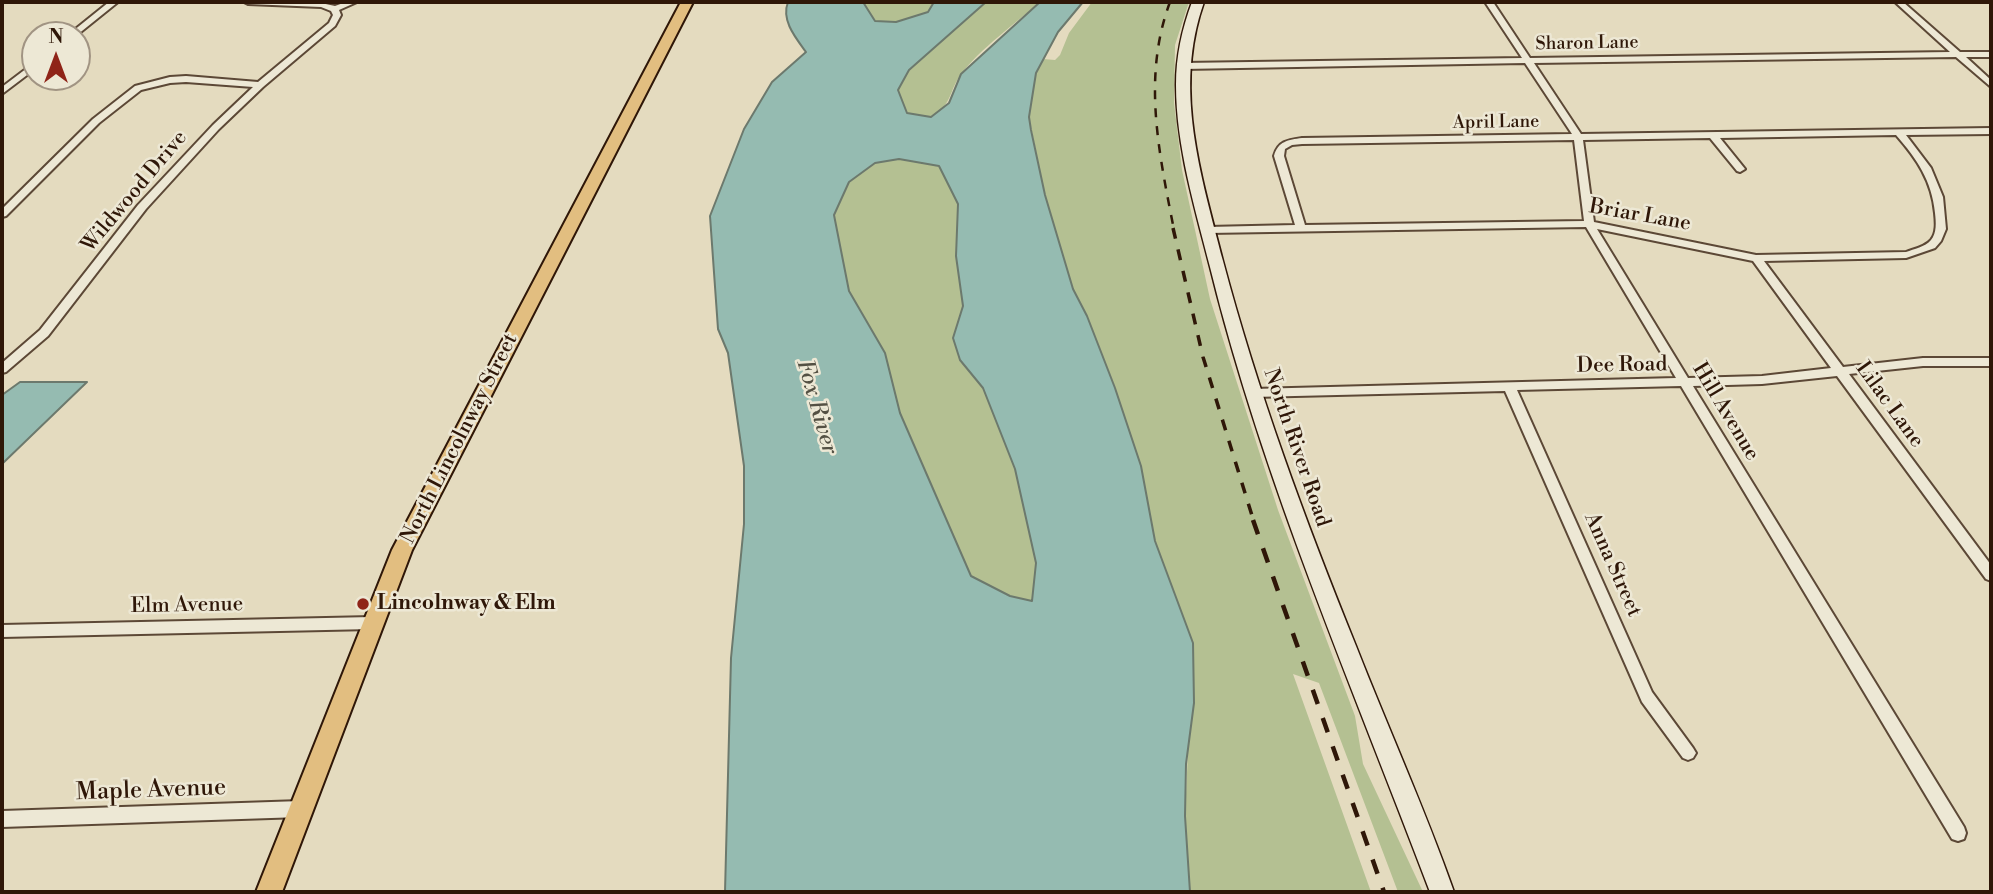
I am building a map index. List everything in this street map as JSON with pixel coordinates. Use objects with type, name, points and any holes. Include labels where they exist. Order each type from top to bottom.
[{"type":"main road","name":"North Lincolnway Street","points":[[269,892],[402,550],[687,2]]},
{"type":"main road","name":"North River Road","points":[[1198,2],[1190,22],[1183,66],[1185,102],[1193,163],[1224,299],[1299,528],[1442,892]]},
{"type":"street","points":[[90,21],[114,2]]},
{"type":"street","points":[[248,2],[321,5],[335,9],[353,2]]},
{"type":"street","name":"Hill Avenue","points":[[1489,2],[1578,137],[1589,224],[1958,833]]},
{"type":"street","points":[[1899,2],[1991,84]]},
{"type":"street","name":"Wildwood Drive","points":[[2,369],[44,333],[142,207],[260,85],[332,24],[337,15],[335,9]]},
{"type":"street","name":"Sharon Lane","points":[[1183,66],[1991,54]]},
{"type":"street","points":[[2,91],[21,76]]},
{"type":"street","points":[[2,214],[96,121],[138,88],[186,79],[260,85]]},
{"type":"street","name":"April Lane","points":[[1301,228],[1279,156],[1281,148],[1289,143],[1302,141],[1991,131]]},
{"type":"street","name":"Briar Lane","points":[[1208,230],[1589,224],[1756,258],[1886,257],[1921,251],[1937,241],[1943,228],[1937,185],[1924,161],[1899,133]]},
{"type":"street","points":[[1713,135],[1740,169]]},
{"type":"street","name":"Lilac Lane","points":[[1756,258],[1991,575]]},
{"type":"street","name":"Dee Road","points":[[1253,393],[1762,380],[1923,362],[1991,362]]},
{"type":"street","name":"Anna Street","points":[[1510,388],[1647,696],[1688,752]]},
{"type":"street","name":"Elm Avenue","points":[[2,631],[372,623]]},
{"type":"street","name":"Maple Avenue","points":[[2,819],[301,808]]},
{"type":"green space","points":[[863,2],[934,2],[929,12],[896,22],[875,21]]},
{"type":"green space","points":[[986,2],[1040,2],[969,64],[944,107],[931,117],[907,113],[898,90],[909,70]]},
{"type":"green space","points":[[1092,2],[1189,2],[1175,45],[1174,103],[1182,170],[1210,299],[1278,510],[1355,716],[1363,764],[1423,892],[1398,892],[1319,683],[1293,674],[1371,892],[1190,892],[1185,816],[1193,643],[1155,541],[1141,466],[1115,387],[1087,316],[1073,289],[1045,195],[1029,117],[1036,73],[1043,59],[1055,60],[1060,55],[1069,33]]},
{"type":"green space","points":[[899,159],[939,166],[958,204],[956,256],[963,306],[953,338],[960,360],[983,388],[1015,469],[1036,563],[1032,601],[1010,596],[971,576],[900,413],[885,353],[849,291],[834,215],[849,182],[875,163]]},
{"type":"water","name":"Fox River","points":[[788,2],[863,2],[875,21],[896,22],[928,12],[934,2],[986,2],[909,70],[898,90],[907,113],[931,117],[949,103],[961,74],[1040,2],[1083,2],[1058,32],[1036,73],[1029,117],[1045,195],[1073,289],[1087,316],[1115,388],[1141,466],[1155,541],[1193,643],[1194,703],[1186,764],[1185,816],[1190,892],[725,892],[731,658],[744,524],[744,466],[728,353],[718,329],[710,216],[744,129],[772,82],[806,52],[790,28],[786,9]],"holes":[[[899,159],[939,166],[958,204],[956,256],[963,306],[953,338],[960,360],[983,388],[1015,469],[1036,563],[1032,601],[1010,596],[971,576],[900,413],[885,353],[849,291],[834,215],[849,182],[875,163]]]},
{"type":"water","points":[[20,382],[87,382],[2,464],[2,395]]},
{"type":"railway","points":[[1170,2],[1157,58],[1155,87],[1159,144],[1174,230]]},
{"type":"railway","points":[[1173,228],[1203,357],[1254,522]]},
{"type":"railway","points":[[1253,520],[1384,892]]},
{"type":"place","name":"Lincolnway & Elm","points":[[363,604]]}]
